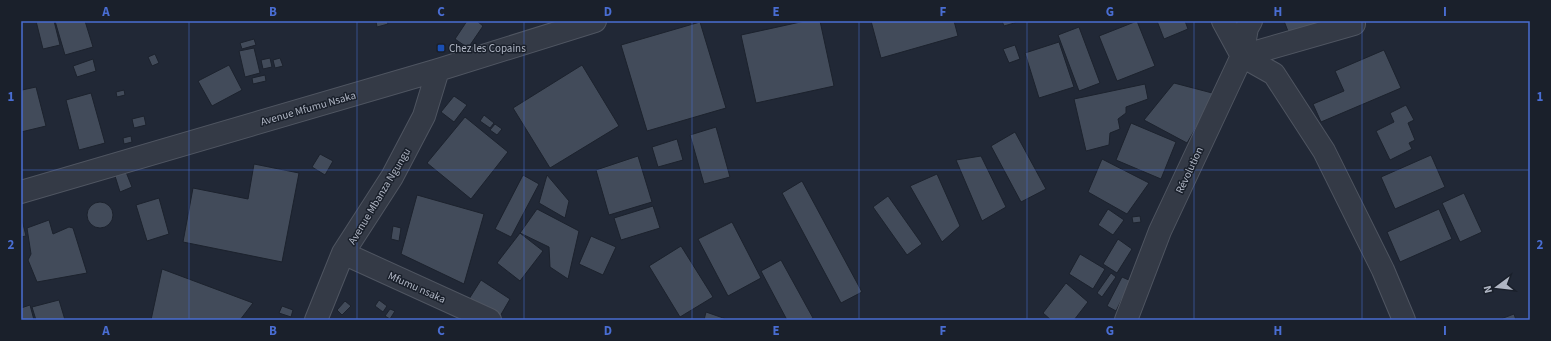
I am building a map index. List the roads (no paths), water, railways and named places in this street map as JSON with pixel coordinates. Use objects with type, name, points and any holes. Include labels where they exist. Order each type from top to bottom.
[{"type":"street","name":"Avenue Mfumu Nsaka","points":[[21,192],[438,70],[595,21]]},
{"type":"street","points":[[1223,21],[1242,56],[1274,74],[1324,151],[1383,270],[1404,320]]},
{"type":"street","name":"Révolution","points":[[1126,320],[1160,231],[1242,56],[1247,28],[1251,21]]},
{"type":"street","points":[[1242,56],[1354,24]]},
{"type":"street","name":"Avenue Mbanza Ngungu","points":[[316,320],[343,253],[392,177],[424,116],[438,70]]},
{"type":"street","name":"Mfumu nsaka","points":[[343,253],[490,320]]},
{"type":"place","name":"Chez les Copains","points":[[441,48]]}]
